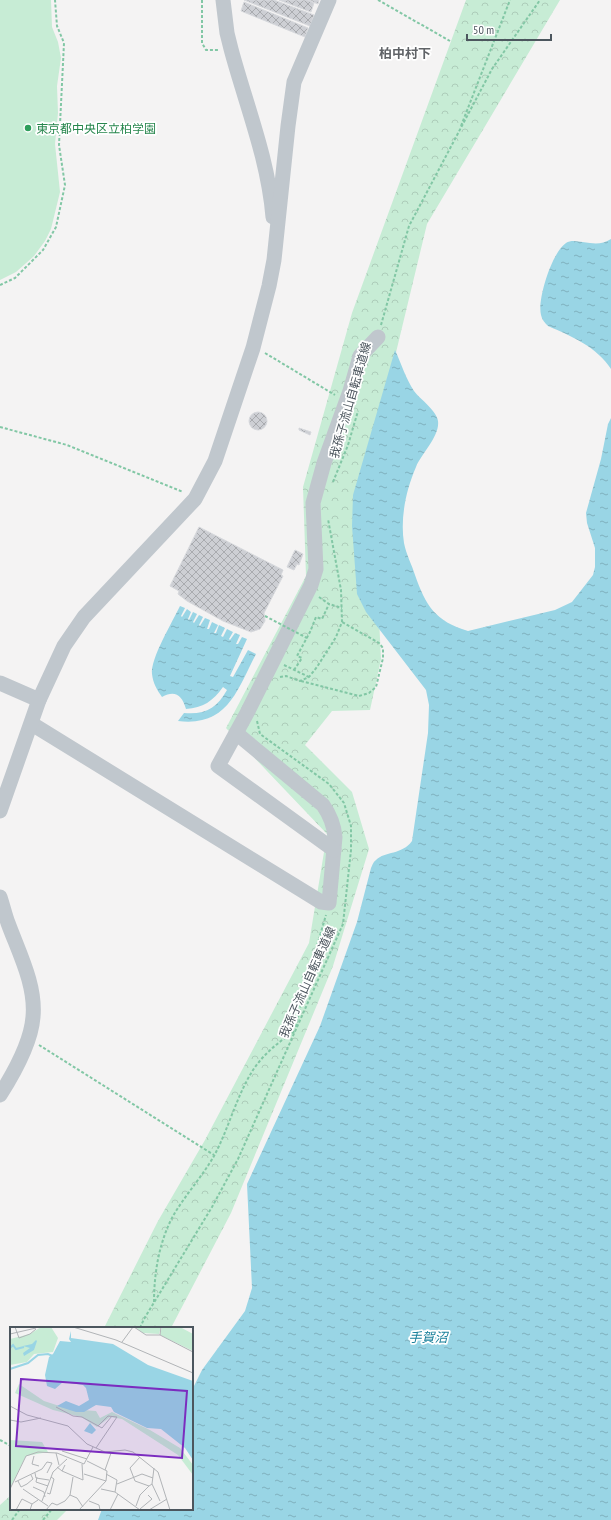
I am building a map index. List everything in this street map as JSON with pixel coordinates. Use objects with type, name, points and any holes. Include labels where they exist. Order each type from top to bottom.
[{"type":"street","points":[[223,0],[227,33],[231,49],[261,149],[272,205],[275,246]]},
{"type":"street","points":[[0,811],[32,724],[39,700],[64,646],[84,617],[195,499],[215,461],[253,348],[269,286],[294,82],[329,0]]},
{"type":"street","points":[[334,850],[218,766],[313,580],[316,569],[313,503],[324,464],[353,404],[360,356],[378,337]]},
{"type":"street","points":[[0,683],[39,700]]},
{"type":"street","points":[[32,724],[320,902],[329,903],[334,850],[334,827],[329,814],[323,805],[236,733]]},
{"type":"street","points":[[0,897],[7,921],[25,968],[32,996],[33,1018],[18,1066],[0,1095]]},
{"type":"path","points":[[0,285],[15,278],[43,250],[56,227],[65,185],[59,145],[64,43],[57,26],[55,0]]},
{"type":"path","points":[[202,0],[202,43],[206,50],[231,49]]},
{"type":"path","points":[[378,0],[450,41]]},
{"type":"path","points":[[457,136],[510,0]]},
{"type":"path","name":"我孫子流山自転車道線","points":[[378,337],[409,226],[492,69],[540,0]]},
{"type":"path","points":[[253,348],[260,350],[353,404]]},
{"type":"path","name":"我孫子流山自転車道線","points":[[331,487],[348,445],[353,404]]},
{"type":"path","points":[[0,427],[67,445],[183,492],[195,499]]},
{"type":"path","points":[[300,680],[309,677],[336,637],[342,622],[341,590],[328,518]]},
{"type":"path","points":[[318,596],[329,604],[342,608]]},
{"type":"path","points":[[294,670],[302,658],[297,656],[316,617],[322,619],[329,604]]},
{"type":"path","points":[[265,616],[307,638]]},
{"type":"path","points":[[278,678],[286,676],[359,696],[369,693],[376,688],[383,658],[383,648],[379,643],[342,622]]},
{"type":"path","points":[[284,665],[309,677]]},
{"type":"path","name":"我孫子流山自転車道線","points":[[141,1327],[212,1207],[238,1159],[343,924],[351,850],[351,826],[344,803],[329,784],[260,734],[256,720]]},
{"type":"path","points":[[154,1303],[154,1282],[164,1238],[176,1212],[214,1155],[250,1074],[280,1041],[295,1031],[304,990],[329,903]]},
{"type":"path","points":[[28,1038],[214,1155]]},
{"type":"path","points":[[0,1440],[10,1445]]},
{"type":"path","points":[[12,1520],[19,1510]]},
{"type":"path","points":[[43,1520],[51,1510]]},
{"type":"green space","name":"東京都中央区立柏学園","points":[[0,0],[51,0],[52,27],[58,42],[61,58],[57,86],[58,113],[55,144],[60,192],[51,229],[45,241],[34,256],[16,272],[0,280]]},
{"type":"green space","points":[[466,0],[560,0],[427,224],[371,456],[381,659],[370,710],[332,711],[305,745],[352,792],[369,849],[333,966],[231,1213],[172,1327],[105,1327],[158,1221],[205,1140],[309,943],[327,834],[226,728],[306,576],[303,487],[352,313]]},
{"type":"green space","points":[[10,1496],[10,1510],[67,1510],[57,1520],[0,1520],[0,1505]]},
{"type":"water","points":[[611,239],[611,369],[591,348],[548,326],[542,318],[540,308],[543,288],[551,266],[561,248],[566,243],[575,241],[599,243]]},
{"type":"water","name":"手賀沼","points":[[395,350],[414,391],[435,413],[438,421],[438,427],[434,438],[416,467],[409,485],[403,514],[403,534],[405,547],[419,586],[428,604],[433,611],[447,622],[468,631],[555,610],[572,602],[593,575],[595,567],[595,548],[587,523],[586,513],[601,459],[608,424],[611,418],[611,1520],[98,1520],[102,1510],[193,1510],[193,1388],[202,1370],[245,1311],[252,1288],[247,1184],[320,1026],[357,922],[371,868],[375,861],[380,857],[403,849],[412,841],[428,733],[429,705],[426,690],[366,612],[357,594],[352,526],[353,495]]},
{"type":"water","points":[[180,606],[185,608],[181,616],[182,617],[187,609],[191,612],[188,619],[189,620],[193,612],[197,614],[193,622],[194,623],[199,615],[203,617],[199,625],[200,626],[205,618],[210,620],[207,629],[209,629],[212,622],[218,625],[214,633],[216,633],[219,625],[225,628],[221,636],[223,637],[227,629],[233,632],[229,639],[230,640],[235,633],[240,635],[236,644],[238,644],[242,637],[247,639],[230,676],[233,677],[248,650],[256,654],[236,693],[229,703],[220,712],[209,718],[195,721],[178,721],[184,713],[198,713],[215,706],[227,690],[223,687],[207,703],[198,707],[186,709],[182,700],[177,695],[171,694],[162,697],[153,680],[152,674],[152,667],[158,650]]},
{"type":"building","points":[[244,0],[274,0],[314,15],[310,26]]},
{"type":"building","points":[[279,0],[308,0],[314,3],[311,12]]},
{"type":"building","points":[[308,0],[319,0],[318,4]]},
{"type":"building","points":[[244,2],[308,28],[305,37],[241,11]]},
{"type":"building","points":[[254,412],[262,412],[267,417],[265,428],[262,430],[254,430],[249,425],[249,417]]},
{"type":"building","points":[[299,428],[311,432],[310,435],[299,430]]},
{"type":"building","points":[[199,527],[283,570],[281,575],[283,576],[264,613],[265,621],[260,629],[251,632],[223,621],[187,601],[178,594],[179,591],[170,586]]},
{"type":"building","points":[[295,550],[303,554],[299,565],[297,564],[294,570],[287,567]]},
{"type":"place","name":"東京都中央区立柏学園","points":[[28,128]]},
{"type":"district","name":"柏中村下","points":[[405,53]]}]
